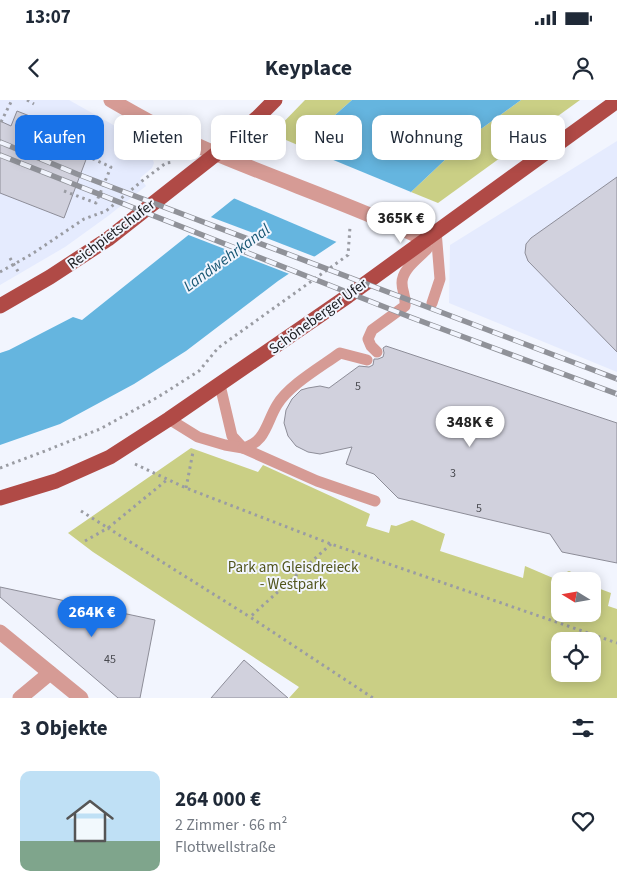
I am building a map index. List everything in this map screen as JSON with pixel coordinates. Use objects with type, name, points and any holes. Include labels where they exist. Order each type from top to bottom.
[{"type":"main road","name":"Reichpietschufer","points":[[260,115],[275,100]]},
{"type":"main road","name":"Schöneberger Ufer","points":[[0,498],[56,481],[110,457],[169,420],[348,296],[617,101]]},
{"type":"main road","name":"Reichpietschufer","points":[[0,306],[108,239],[211,158]]},
{"type":"street","points":[[111,100],[154,124],[211,152]]},
{"type":"street","points":[[233,160],[389,222],[431,235]]},
{"type":"street","points":[[0,632],[81,698]]},
{"type":"street","points":[[20,698],[50,674]]},
{"type":"lane","points":[[431,235],[440,279],[432,302]]},
{"type":"lane","points":[[378,352],[371,346],[368,339],[372,330],[405,306],[406,296],[402,282],[409,266],[419,259],[427,249],[431,235]]},
{"type":"lane","points":[[243,448],[259,440],[278,404],[292,388],[340,353],[367,360]]},
{"type":"lane","points":[[220,385],[232,436],[243,448]]},
{"type":"lane","points":[[169,420],[198,437],[225,446],[243,448],[317,482],[374,501]]},
{"type":"path","points":[[1,122],[12,100]]},
{"type":"path","points":[[27,100],[34,104]]},
{"type":"path","points":[[64,191],[96,203],[111,167],[96,160]]},
{"type":"path","points":[[0,272],[84,220],[106,211],[142,181]]},
{"type":"path","points":[[0,468],[100,429],[158,397],[199,371],[218,348],[348,255],[349,230]]},
{"type":"path","points":[[10,258],[19,273]]},
{"type":"path","points":[[186,488],[195,446]]},
{"type":"path","points":[[135,464],[186,488],[331,544],[617,643]]},
{"type":"path","points":[[85,541],[108,528],[168,479]]},
{"type":"path","points":[[81,510],[250,616],[373,698]]},
{"type":"path","points":[[250,616],[331,544]]},
{"type":"shaded area","points":[[0,100],[69,100],[96,115],[15,115],[15,160],[104,160],[104,120],[114,125],[114,160],[153,160],[152,168],[140,178],[146,186],[65,247],[0,285]]},
{"type":"shaded area","points":[[617,141],[617,372],[449,303],[450,245]]},
{"type":"green space","points":[[305,100],[352,100],[335,115],[296,115],[296,144],[286,140],[286,120]]},
{"type":"green space","points":[[521,100],[580,100],[559,115],[500,115]]},
{"type":"green space","points":[[491,122],[491,160],[497,160],[438,203],[411,192],[445,160],[481,160],[481,129]]},
{"type":"green space","name":"Park am Gleisdreieck - Westpark","points":[[191,448],[258,472],[263,465],[370,514],[366,526],[389,533],[391,525],[396,526],[412,520],[445,534],[440,551],[523,578],[525,566],[551,577],[551,622],[601,622],[601,589],[611,593],[608,606],[617,609],[617,698],[289,698],[299,687],[93,552],[68,533]]},
{"type":"water","name":"Landwehrkanal","points":[[352,100],[521,100],[500,115],[491,115],[491,122],[481,129],[481,115],[372,115],[372,160],[445,160],[411,192],[278,281],[186,351],[134,384],[60,424],[0,445],[0,353],[73,317],[82,320],[282,160],[286,160],[286,157],[296,149],[296,160],[362,160],[362,115],[335,115]]},
{"type":"pier","points":[[296,146],[296,160],[333,160],[411,192],[407,198],[339,243],[231,197],[278,160],[286,160],[286,154]]},
{"type":"pier","points":[[208,216],[318,258],[292,275],[186,234]]},
{"type":"building","points":[[17,111],[27,115],[15,115]]},
{"type":"building","points":[[15,116],[15,160],[86,160],[64,218],[0,193],[0,121],[11,126]]},
{"type":"building","points":[[617,177],[617,352],[528,261],[525,253],[526,244],[531,238]]},
{"type":"building","points":[[386,346],[617,423],[617,563],[562,552],[550,534],[398,498],[374,474],[346,464],[352,447],[320,454],[308,452],[296,446],[288,436],[284,423],[286,410],[292,399],[301,390],[320,386],[329,388],[359,366],[369,367],[373,365],[374,359],[383,357],[383,348]]},
{"type":"building","points":[[0,587],[155,620],[140,698],[118,698],[0,597]]},
{"type":"building","points":[[244,660],[288,698],[211,698]]},
{"type":"railway","points":[[0,142],[77,174],[617,379]]},
{"type":"railway","points":[[0,155],[410,317],[617,394]]}]
